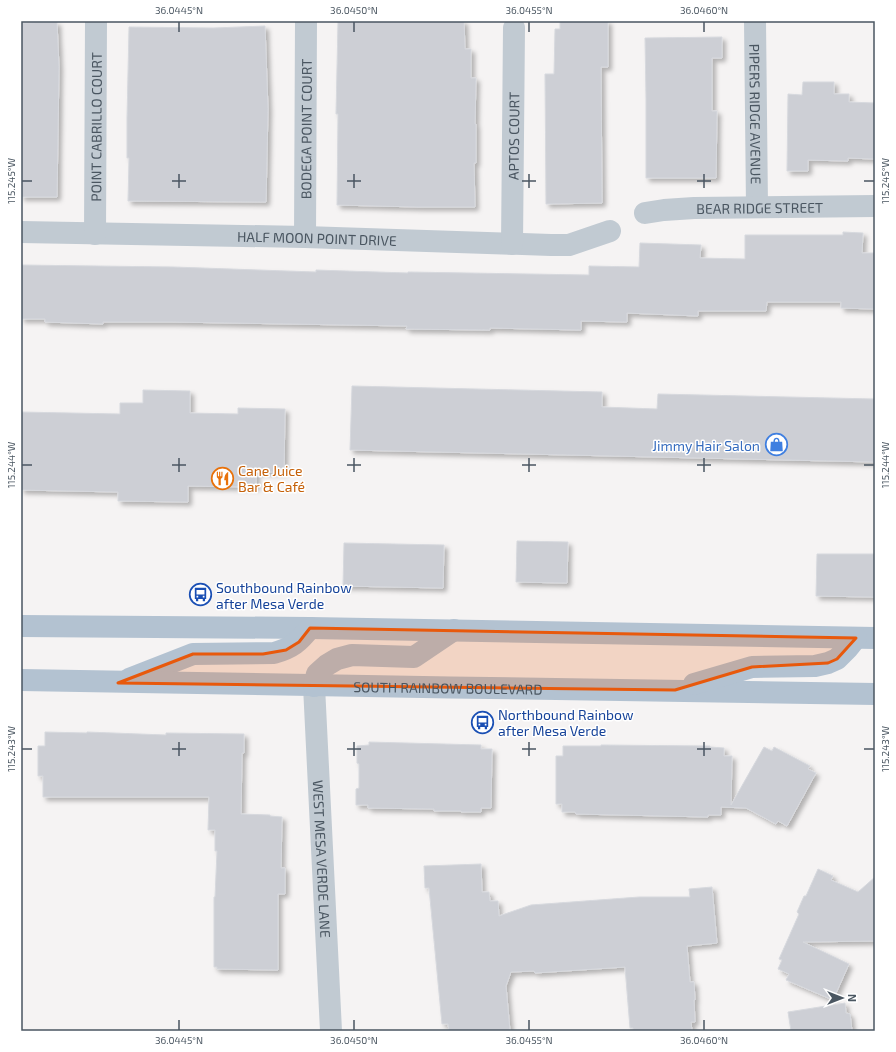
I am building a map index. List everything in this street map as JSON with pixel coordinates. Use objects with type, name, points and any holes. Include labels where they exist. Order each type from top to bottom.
[{"type":"main road","points":[[21,626],[454,630],[865,638]]},
{"type":"main road","points":[[118,683],[193,654],[274,653],[286,650],[299,642],[310,628]]},
{"type":"main road","points":[[314,686],[317,674],[337,659],[352,655],[414,657],[454,630]]},
{"type":"main road","points":[[676,690],[752,666],[815,666],[828,663],[837,659],[848,648],[865,638]]},
{"type":"main road","name":"SOUTH RAINBOW BOULEVARD","points":[[21,680],[118,683],[875,694]]},
{"type":"street","name":"POINT CABRILLO COURT","points":[[95,234],[96,21]]},
{"type":"street","name":"BODEGA POINT COURT","points":[[305,237],[306,21]]},
{"type":"street","name":"PIPERS RIDGE AVENUE","points":[[755,21],[757,207]]},
{"type":"street","name":"APTOS COURT","points":[[512,244],[514,28]]},
{"type":"street","name":"BEAR RIDGE STREET","points":[[645,213],[679,209],[875,206]]},
{"type":"street","name":"HALF MOON POINT DRIVE","points":[[21,232],[305,237],[551,246],[570,245],[610,231]]},
{"type":"street","name":"WEST MESA VERDE LANE","points":[[314,686],[331,1031]]},
{"type":"highlighted area","points":[[310,628],[856,638],[837,659],[828,663],[752,667],[675,690],[118,683],[193,654],[263,654],[286,650],[299,642]]},
{"type":"building","points":[[338,21],[464,21],[465,49],[471,49],[471,78],[476,78],[476,163],[474,163],[475,207],[337,205],[338,114],[336,114]]},
{"type":"building","points":[[560,21],[608,21],[608,67],[601,67],[602,203],[546,204],[545,74],[554,74],[555,29],[560,29]]},
{"type":"building","points":[[57,22],[59,67],[57,197],[21,197],[21,23]]},
{"type":"building","points":[[265,26],[268,109],[266,202],[128,201],[129,158],[127,158],[127,118],[129,27],[213,28]]},
{"type":"building","points":[[722,37],[722,58],[712,58],[712,111],[717,111],[716,178],[646,178],[645,38]]},
{"type":"building","points":[[803,82],[834,82],[834,94],[849,94],[849,102],[875,103],[875,159],[848,158],[848,161],[808,160],[808,171],[787,171],[788,94],[802,95]]},
{"type":"building","points":[[843,232],[863,233],[862,253],[875,253],[875,309],[841,308],[841,302],[767,302],[766,311],[698,311],[698,316],[627,313],[627,322],[581,321],[581,330],[490,328],[490,330],[406,329],[407,326],[173,322],[103,322],[103,324],[45,322],[45,319],[21,319],[21,265],[174,267],[316,272],[316,270],[408,273],[589,275],[589,266],[639,267],[640,243],[701,245],[700,258],[745,259],[745,235],[843,235]]},
{"type":"building","points":[[352,386],[602,392],[602,407],[657,409],[658,394],[875,399],[875,462],[350,450]]},
{"type":"building","points":[[143,390],[190,391],[190,413],[238,414],[238,408],[285,409],[284,472],[256,472],[256,487],[188,486],[188,502],[118,501],[118,492],[21,490],[21,412],[120,414],[120,403],[143,403]]},
{"type":"building","points":[[517,541],[568,542],[567,583],[516,582]]},
{"type":"building","points":[[344,543],[444,545],[443,588],[343,586]]},
{"type":"building","points":[[817,554],[875,554],[875,597],[816,596]]},
{"type":"building","points":[[45,732],[166,735],[166,733],[244,734],[244,753],[242,753],[241,814],[282,817],[281,868],[285,868],[285,894],[278,894],[278,970],[217,969],[217,967],[214,967],[214,897],[217,851],[215,851],[215,830],[208,830],[209,797],[43,797],[43,776],[38,776],[38,746],[45,746]]},
{"type":"building","points":[[369,742],[481,745],[481,749],[492,749],[491,808],[481,808],[481,812],[461,812],[434,811],[434,809],[368,808],[368,805],[356,805],[356,789],[359,788],[357,746],[369,745]]},
{"type":"building","points":[[563,746],[710,746],[724,748],[724,756],[732,756],[731,805],[764,747],[772,751],[774,747],[810,766],[808,769],[816,773],[787,826],[778,821],[776,824],[746,808],[721,807],[721,815],[708,815],[708,817],[576,814],[575,812],[562,812],[562,804],[556,804],[556,756],[563,756]]},
{"type":"building","points":[[481,864],[482,892],[489,892],[490,901],[498,901],[499,916],[531,905],[639,897],[690,897],[689,889],[712,887],[717,943],[687,946],[690,982],[694,982],[695,1022],[691,1022],[692,1031],[633,1031],[633,1028],[630,1028],[625,967],[535,973],[534,971],[511,972],[506,986],[510,1031],[449,1031],[448,1024],[442,1024],[429,888],[425,888],[424,866]]},
{"type":"building","points":[[818,869],[833,876],[831,880],[858,892],[875,877],[875,941],[803,942],[849,964],[833,1000],[786,980],[789,974],[778,969],[782,960],[779,959],[799,914],[797,912]]},
{"type":"building","points":[[845,1003],[846,1013],[850,1014],[852,1031],[791,1031],[788,1012]]},
{"type":"place","name":"Jimmy Hair Salon","points":[[776,445]]},
{"type":"place","name":"Cane Juice Bar & Café","points":[[223,478]]},
{"type":"place","name":"Southbound Rainbow after Mesa Verde","points":[[200,595]]},
{"type":"place","name":"Northbound Rainbow after Mesa Verde","points":[[482,722]]}]
